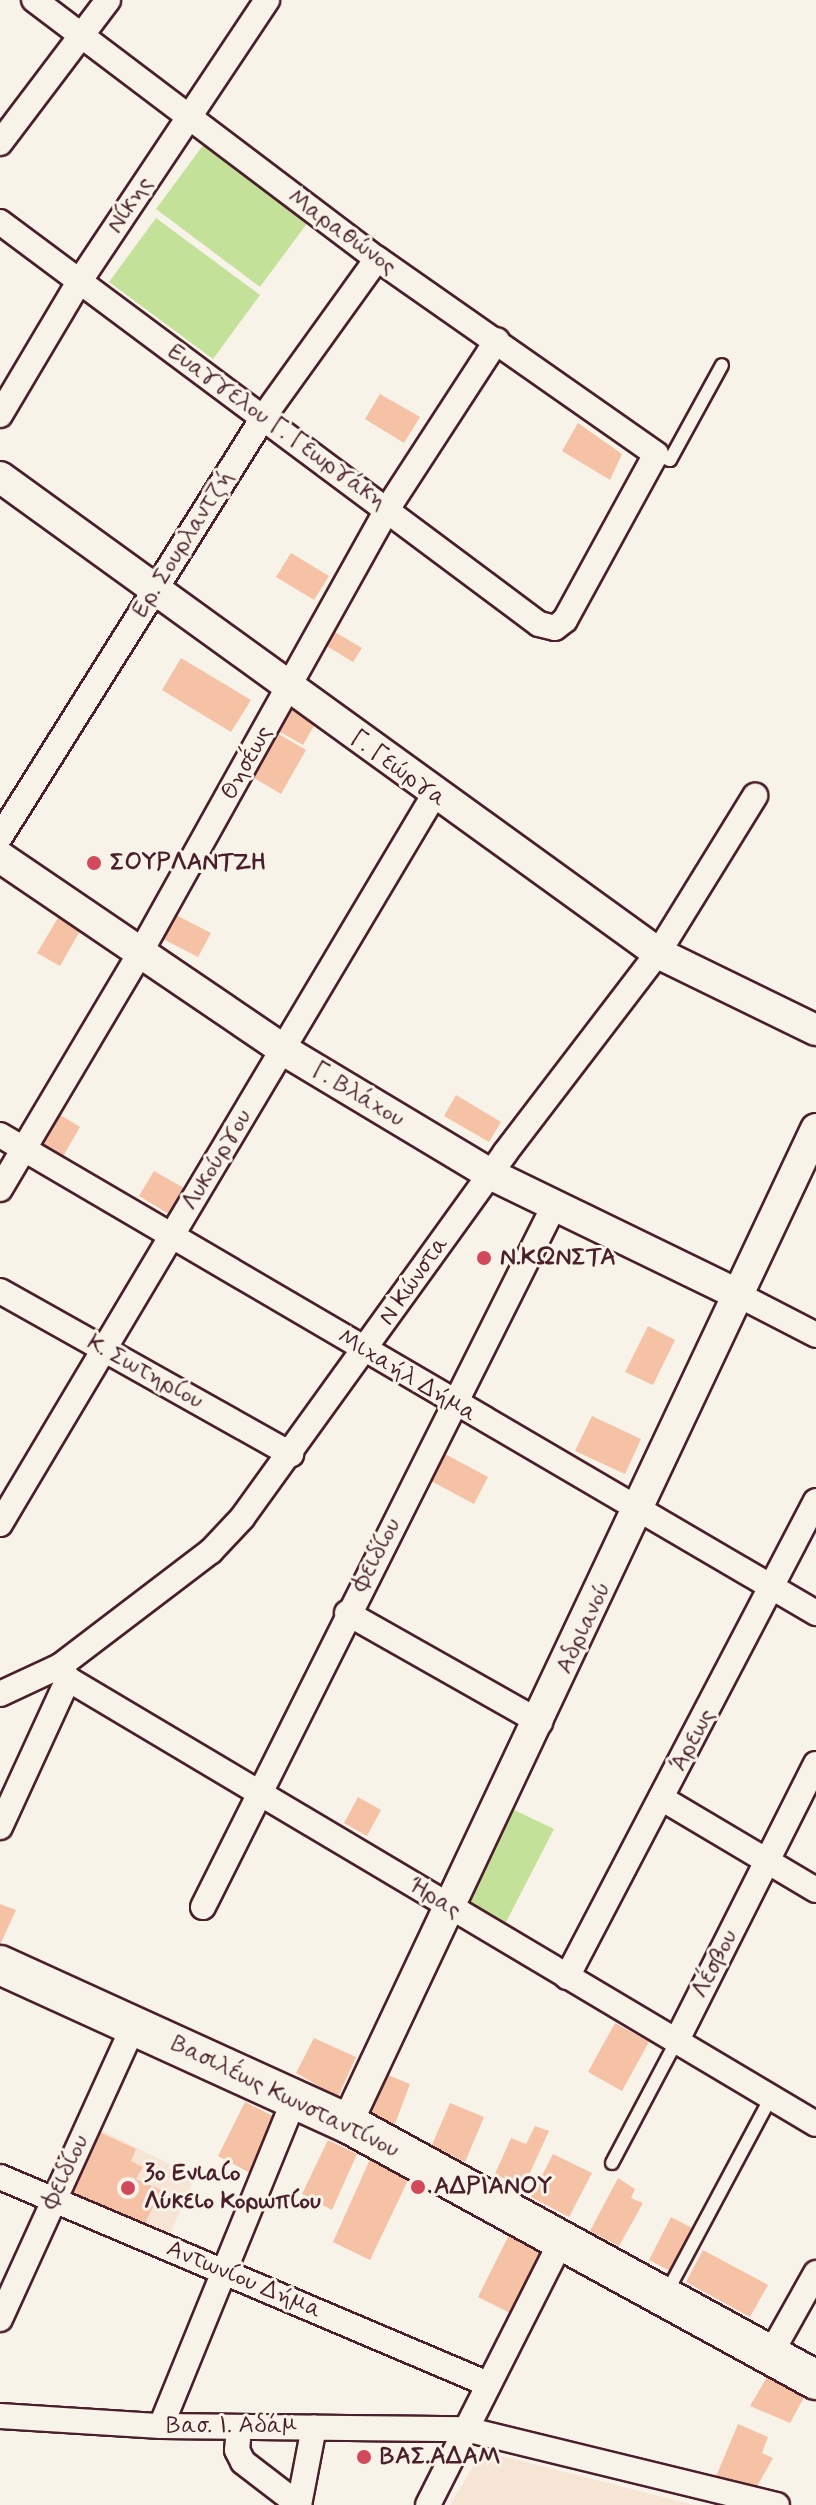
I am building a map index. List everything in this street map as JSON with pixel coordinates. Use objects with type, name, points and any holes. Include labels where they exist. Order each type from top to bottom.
[{"type":"main road","name":"Βασιλέως Κωνσταντίνου","points":[[0,1965],[347,2123],[799,2367]]},
{"type":"street","name":"Μαραθώνος","points":[[34,0],[377,259],[656,454]]},
{"type":"street","points":[[0,143],[108,0]]},
{"type":"street","name":"Νίκης","points":[[0,415],[79,282],[267,0]]},
{"type":"street","name":"Ευαγγελου Γ. Γεωργάκη","points":[[0,222],[262,419],[388,508],[539,624],[555,628],[565,620],[656,454]]},
{"type":"street","name":"Ερ. Σουρλαντζή","points":[[0,837],[262,419],[377,259]]},
{"type":"street","name":"Θησέως","points":[[0,1189],[140,953],[388,508],[497,340]]},
{"type":"street","name":"Γ. Γεώργα","points":[[0,477],[434,795],[658,953],[816,1030]]},
{"type":"street","name":"Λυκούργου","points":[[0,1524],[434,795]]},
{"type":"street","name":"Ν Κώνστα","points":[[0,1694],[64,1672],[211,1551],[291,1454],[490,1174],[658,953],[755,796]]},
{"type":"street","name":"Γ. Βλάχου","points":[[0,857],[282,1049],[490,1174],[737,1294]]},
{"type":"street","name":"Αδριανού","points":[[347,2123],[448,1906],[540,1722],[816,1129]]},
{"type":"street","name":"Μιχαήλ Δήμα","points":[[0,1135],[455,1405],[639,1508],[816,1613]]},
{"type":"street","name":"Φειδίου","points":[[203,1907],[347,1613],[554,1206]]},
{"type":"street","name":"Κ. Σωτηρίου","points":[[0,1291],[291,1454]]},
{"type":"street","points":[[737,1294],[816,1335]]},
{"type":"street","name":"Άρεως","points":[[567,1977],[816,1501]]},
{"type":"street","points":[[347,1613],[540,1722]]},
{"type":"street","points":[[0,1827],[64,1672]]},
{"type":"street","name":"Ήρας","points":[[64,1672],[260,1794],[816,2124]]},
{"type":"street","name":"Λέσβου","points":[[677,2040],[816,1764]]},
{"type":"street","points":[[661,1798],[816,1890]]},
{"type":"street","name":"Φειδίου","points":[[0,2319],[134,2025]]},
{"type":"street","points":[[161,2426],[295,2098]]},
{"type":"street","name":"Αντωνίου Δήμα","points":[[0,2177],[488,2384]]},
{"type":"street","points":[[428,2505],[563,2238]]},
{"type":"street","points":[[799,2367],[816,2273]]},
{"type":"street","name":"Βασ. Ι. Αδάμ","points":[[0,2416],[161,2426],[465,2429],[777,2505]]},
{"type":"street","points":[[239,2428],[237,2450],[243,2462],[299,2505],[314,2427]]},
{"type":"lane","points":[[656,454],[670,460],[722,365]]},
{"type":"lane","name":"Λέσβου","points":[[612,2163],[677,2040]]},
{"type":"lane","points":[[666,2295],[771,2097]]},
{"type":"shaded area","name":"3ο Ενιαίο Λύκειο Κορωπίου","points":[[97,2128],[195,2177],[166,2243],[61,2200]]},
{"type":"shaded area","points":[[482,2451],[694,2505],[450,2505]]},
{"type":"green space","points":[[204,144],[308,222],[260,287],[156,209]]},
{"type":"green space","points":[[156,218],[260,295],[213,359],[109,282]]},
{"type":"green space","points":[[506,1806],[554,1829],[504,1926],[462,1902]]},
{"type":"building","points":[[380,394],[420,417],[404,443],[365,419]]},
{"type":"building","points":[[578,423],[622,454],[610,480],[562,451]]},
{"type":"building","points":[[291,553],[329,576],[314,600],[276,577]]},
{"type":"building","points":[[333,631],[362,648],[353,662],[325,645]]},
{"type":"building","points":[[181,658],[251,700],[231,732],[162,690]]},
{"type":"building","points":[[290,699],[319,717],[303,745],[273,728]]},
{"type":"building","points":[[272,730],[306,750],[281,794],[247,774]]},
{"type":"building","points":[[62,911],[84,924],[60,966],[37,953]]},
{"type":"building","points":[[176,915],[211,933],[198,957],[163,939]]},
{"type":"building","points":[[456,1095],[501,1122],[489,1142],[444,1116]]},
{"type":"building","points":[[52,1110],[80,1127],[62,1158],[34,1141]]},
{"type":"building","points":[[154,1171],[184,1188],[169,1214],[139,1196]]},
{"type":"building","points":[[648,1326],[675,1340],[653,1385],[625,1372]]},
{"type":"building","points":[[592,1416],[641,1439],[625,1474],[575,1451]]},
{"type":"building","points":[[445,1454],[488,1477],[474,1504],[431,1481]]},
{"type":"building","points":[[358,1797],[381,1810],[367,1836],[344,1823]]},
{"type":"building","points":[[0,1904],[16,1910],[0,1945]]},
{"type":"building","points":[[615,2023],[649,2042],[622,2091],[588,2072]]},
{"type":"building","points":[[314,2038],[356,2057],[338,2097],[296,2073]]},
{"type":"building","points":[[388,2075],[410,2084],[395,2124],[371,2113]]},
{"type":"building","points":[[245,2102],[279,2119],[252,2174],[218,2156]]},
{"type":"building","points":[[450,2103],[484,2117],[465,2162],[432,2145]]},
{"type":"building","points":[[535,2126],[549,2131],[523,2188],[495,2174],[511,2138],[526,2144]]},
{"type":"building","name":"3ο Ενιαίο Λύκειο Κορωπίου","points":[[97,2131],[136,2149],[131,2161],[143,2167],[136,2179],[161,2190],[141,2232],[64,2198]]},
{"type":"building","points":[[328,2140],[357,2154],[332,2210],[302,2194]]},
{"type":"building","points":[[553,2154],[592,2173],[569,2217],[531,2197]]},
{"type":"building","points":[[371,2157],[410,2176],[370,2260],[333,2242]]},
{"type":"building","points":[[618,2178],[635,2189],[631,2198],[643,2203],[619,2246],[590,2231]]},
{"type":"building","points":[[671,2217],[692,2228],[672,2272],[649,2260]]},
{"type":"building","points":[[511,2231],[545,2248],[512,2314],[478,2297]]},
{"type":"building","points":[[703,2250],[768,2285],[750,2317],[686,2282]]},
{"type":"building","points":[[770,2372],[807,2392],[790,2423],[750,2406]]},
{"type":"building","points":[[738,2424],[768,2437],[762,2453],[773,2458],[755,2490],[715,2479]]},
{"type":"place","name":"ΣΟΥΡΛΑΝΤΖΗ","points":[[94,863]]},
{"type":"place","name":"Ν.ΚΩΝΣΤΑ","points":[[484,1258]]},
{"type":"place","name":"ΑΔΡΙΑΝΟΥ","points":[[418,2187]]},
{"type":"place","name":"3ο Ενιαίο Λύκειο Κορωπίου","points":[[128,2188]]},
{"type":"place","name":"ΒΑΣ.ΑΔΑΜ","points":[[364,2457]]}]
